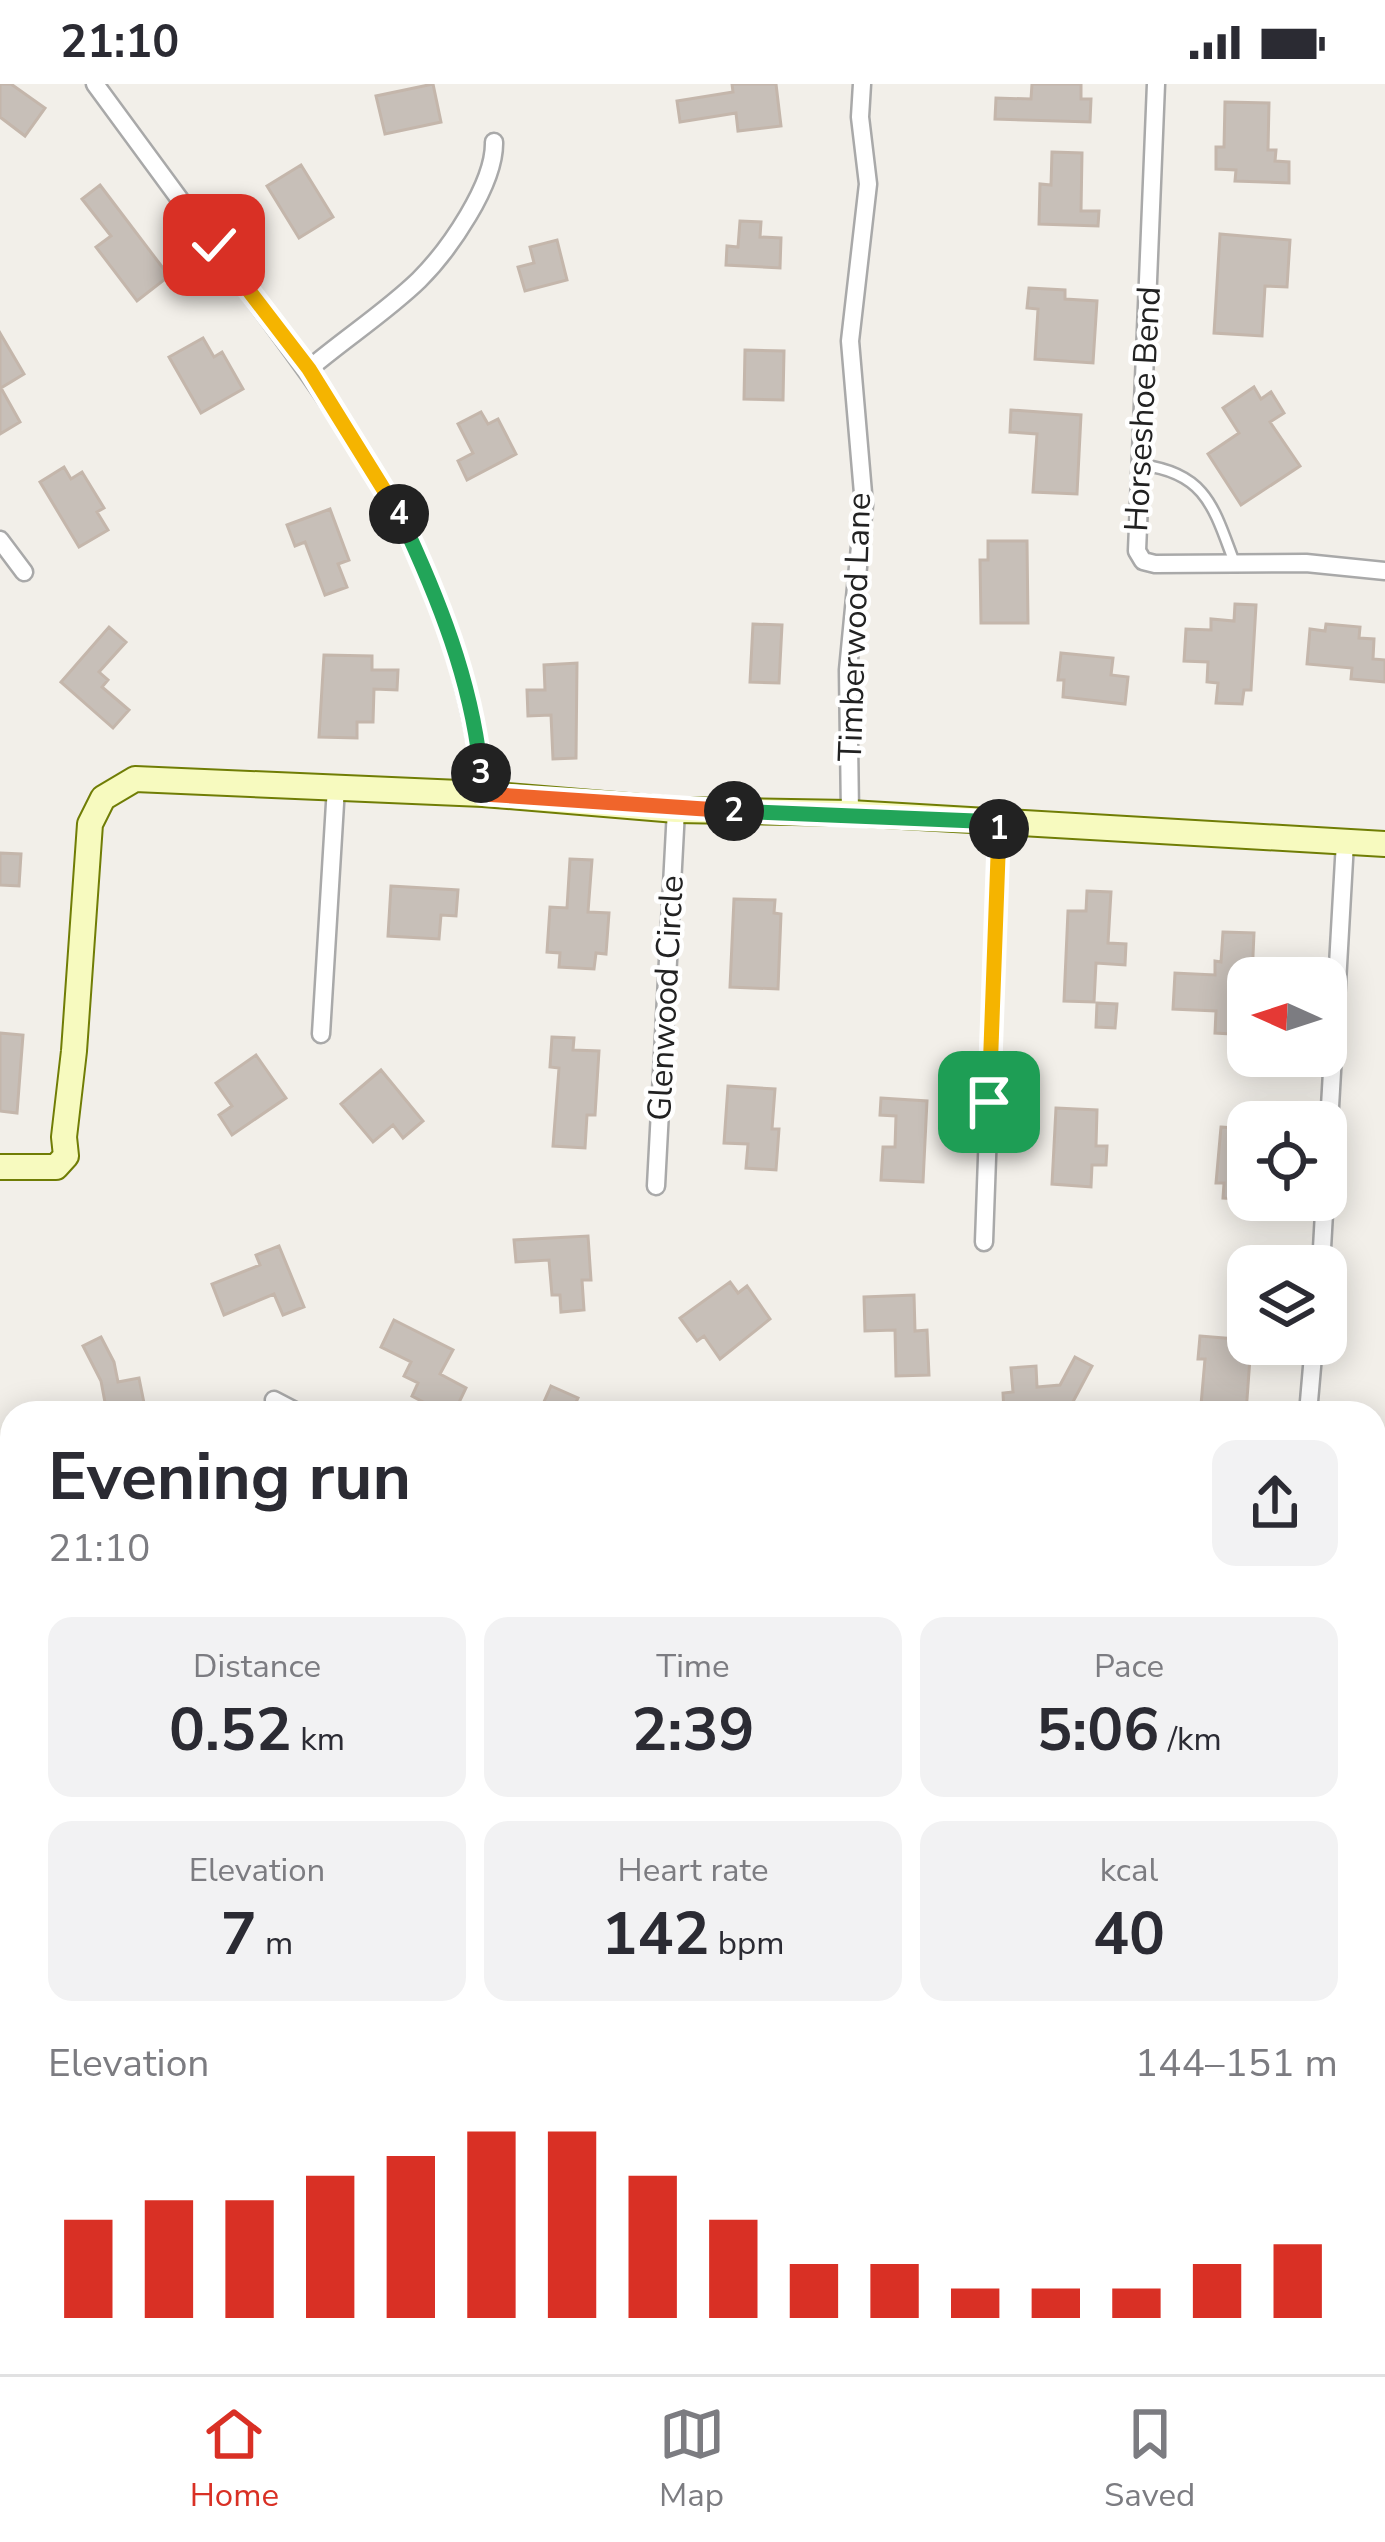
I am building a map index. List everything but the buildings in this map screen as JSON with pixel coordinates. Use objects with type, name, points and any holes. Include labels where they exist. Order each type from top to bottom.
[{"type":"street","points":[[95,84],[309,369],[399,514],[435,592],[465,682],[483,794]]},
{"type":"street","name":"Timberwood Lane","points":[[850,813],[848,670],[864,505],[850,341],[868,184],[860,117],[862,84]]},
{"type":"street","name":"Horseshoe Bend","points":[[1156,84],[1137,551],[1143,561],[1306,563],[1385,571]]},
{"type":"street","points":[[309,369],[420,279],[461,226],[495,164],[494,142]]},
{"type":"street","points":[[0,540],[23,572]]},
{"type":"street","points":[[0,1167],[56,1168],[66,1156],[90,824],[103,798],[135,779],[1385,844]]},
{"type":"street","points":[[321,1034],[337,787]]},
{"type":"street","name":"Glenwood Circle","points":[[656,1186],[676,810]]},
{"type":"street","points":[[984,1242],[1000,822]]},
{"type":"street","points":[[1322,1245],[1345,842]]},
{"type":"street","points":[[1308,1401],[1312,1365]]},
{"type":"lane","points":[[1142,465],[1172,469],[1193,480],[1219,522],[1235,564]]},
{"type":"route","points":[[214,245],[309,369],[399,514],[435,592],[465,682],[483,794],[676,810],[1000,822],[989,1102]]}]
